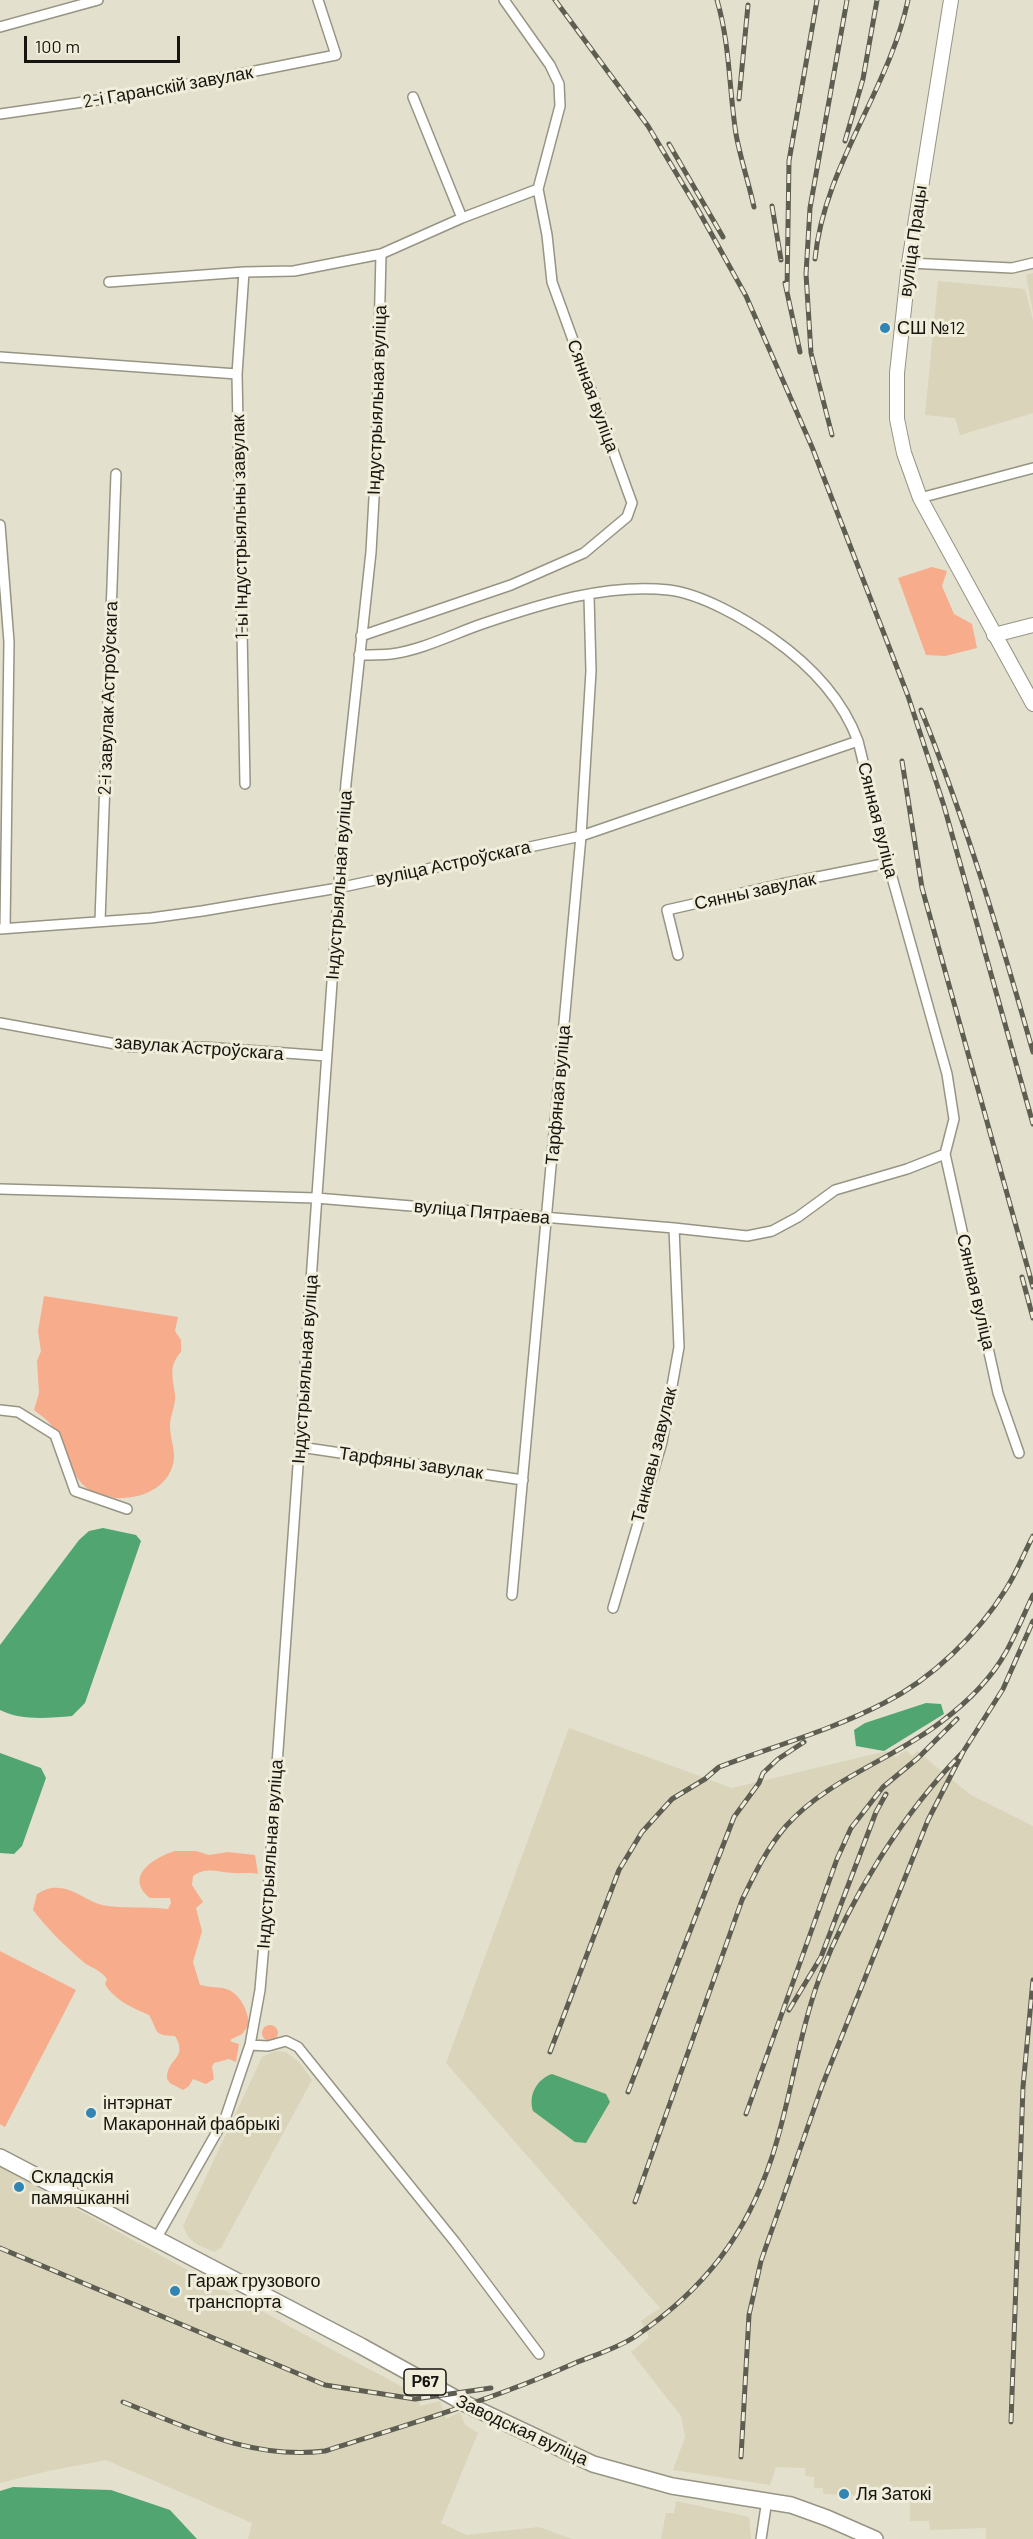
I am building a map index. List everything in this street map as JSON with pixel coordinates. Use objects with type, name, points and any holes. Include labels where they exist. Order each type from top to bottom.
[{"type":"main road","name":"вуліца Працы","points":[[951,0],[909,263],[897,374],[897,419],[904,453],[920,498],[1033,704]]},
{"type":"main road","points":[[994,635],[1033,625]]},
{"type":"main road","name":"Заводская вуліца","points":[[0,2157],[482,2412],[593,2464],[672,2486],[791,2505],[876,2539]]},
{"type":"street","points":[[0,27],[98,0]]},
{"type":"street","name":"2-і Гаранскій завулак","points":[[0,114],[140,94],[336,55],[318,0]]},
{"type":"street","name":"Сянная вуліца","points":[[361,636],[511,585],[584,553],[627,517],[632,509],[632,503],[552,282],[547,235],[538,189],[560,106],[559,84],[550,65],[504,0]]},
{"type":"street","points":[[413,97],[462,218]]},
{"type":"street","points":[[108,282],[244,272],[294,271],[381,254],[462,218],[538,189]]},
{"type":"street","name":"Індустрыяльная вуліца","points":[[156,2239],[226,2116],[250,2046],[260,1990],[346,783],[371,552],[376,462],[381,254]]},
{"type":"street","points":[[909,263],[1012,268],[1033,263]]},
{"type":"street","name":"1-ы Індустрыяльны завулак","points":[[244,272],[237,374],[244,783]]},
{"type":"street","points":[[0,357],[237,374]]},
{"type":"street","points":[[920,498],[1033,468]]},
{"type":"street","name":"2-і завулак Астроўскага","points":[[100,921],[116,474]]},
{"type":"street","points":[[0,525],[9,642],[3,929]]},
{"type":"street","name":"Сянная вуліца","points":[[359,656],[393,654],[541,603],[625,589],[671,591],[706,602],[736,615],[784,646],[810,668],[837,699],[858,741],[888,863],[946,1074],[954,1119],[945,1154],[998,1393],[1019,1453]]},
{"type":"street","name":"Тарфяная вуліца","points":[[512,1595],[581,836],[591,671],[589,596]]},
{"type":"street","name":"вуліца Астроўскага","points":[[3,929],[202,911],[338,888],[581,836],[858,741]]},
{"type":"street","name":"Сянны завулак","points":[[678,955],[667,910],[888,863]]},
{"type":"street","name":"завулак Астроўскага","points":[[0,1023],[132,1047],[204,1047],[327,1056]]},
{"type":"street","name":"вуліца Пятраева","points":[[0,1189],[316,1198],[747,1236],[772,1231],[798,1217],[836,1190],[907,1169],[945,1154]]},
{"type":"street","name":"Танкавы завулак","points":[[613,1608],[662,1442],[679,1347],[674,1228]]},
{"type":"street","points":[[0,1410],[18,1412],[55,1435],[75,1491],[127,1509]]},
{"type":"street","name":"Тарфяны завулак","points":[[300,1447],[523,1480]]},
{"type":"street","points":[[250,2046],[268,2046],[286,2041],[298,2047],[455,2242],[539,2354]]},
{"type":"street","points":[[761,2539],[767,2500]]},
{"type":"shaded area","points":[[1033,273],[1033,313],[1026,275]]},
{"type":"shaded area","points":[[938,281],[1025,289],[1033,320],[1033,413],[960,435],[955,418],[925,415]]},
{"type":"shaded area","points":[[932,567],[947,571],[942,586],[954,614],[972,624],[977,648],[945,656],[926,655],[898,578]]},
{"type":"shaded area","points":[[44,1296],[178,1317],[175,1331],[181,1340],[181,1352],[174,1362],[172,1372],[175,1399],[170,1426],[174,1457],[169,1475],[156,1488],[140,1495],[119,1498],[89,1490],[76,1475],[52,1426],[34,1410],[39,1393],[37,1361],[41,1351],[38,1331]]},
{"type":"shaded area","points":[[103,1528],[136,1535],[141,1541],[85,1703],[72,1716],[63,1717],[17,1716],[0,1710],[0,1645],[79,1540],[89,1531]]},
{"type":"shaded area","points":[[926,1703],[941,1704],[944,1714],[884,1751],[856,1746],[854,1730],[865,1723]]},
{"type":"shaded area","points":[[569,1728],[732,1788],[887,1751],[896,1757],[906,1750],[912,1756],[917,1751],[971,1795],[1033,1826],[1033,2539],[986,2539],[986,2528],[930,2530],[929,2521],[910,2521],[910,2489],[870,2487],[869,2496],[823,2494],[823,2488],[814,2488],[814,2477],[805,2476],[805,2468],[776,2467],[770,2485],[673,2470],[685,2437],[681,2416],[631,2352],[649,2337],[641,2321],[660,2308],[446,2063]]},
{"type":"shaded area","points":[[0,1753],[41,1768],[46,1778],[22,1846],[14,1854],[0,1853]]},
{"type":"shaded area","points":[[175,1851],[196,1851],[209,1855],[228,1852],[255,1855],[258,1874],[203,1871],[193,1876],[192,1885],[203,1902],[196,1908],[202,1931],[193,1962],[200,1985],[223,1988],[234,1993],[245,2008],[249,2025],[242,2034],[230,2040],[239,2044],[236,2062],[229,2059],[214,2063],[212,2067],[214,2079],[206,2084],[193,2079],[183,2090],[167,2079],[170,2067],[180,2049],[175,2036],[157,2032],[149,2015],[113,1995],[105,1984],[107,1979],[104,1975],[83,1962],[33,1910],[37,1894],[56,1888],[65,1889],[102,1905],[168,1909],[171,1903],[170,1898],[150,1898],[140,1882],[145,1868]]},
{"type":"shaded area","points":[[0,1951],[76,1990],[5,2127],[0,2124]]},
{"type":"shaded area","points":[[267,2025],[273,2025],[278,2033],[276,2039],[267,2041],[262,2036],[262,2030]]},
{"type":"shaded area","points":[[275,2051],[286,2052],[300,2063],[312,2080],[221,2248],[214,2252],[189,2238],[183,2226],[262,2057]]},
{"type":"shaded area","points":[[552,2074],[606,2094],[610,2102],[586,2143],[575,2142],[533,2111],[532,2099],[535,2088]]},
{"type":"shaded area","points":[[0,2167],[418,2395],[420,2406],[440,2401],[446,2419],[460,2412],[465,2425],[478,2433],[441,2523],[467,2535],[539,2527],[572,2539],[248,2539],[252,2523],[106,2460],[0,2483]]},
{"type":"shaded area","points":[[13,2487],[111,2490],[170,2510],[197,2539],[0,2539],[0,2491]]},
{"type":"shaded area","points":[[676,2501],[749,2517],[751,2539],[661,2539],[666,2513],[674,2513]]},
{"type":"railway","points":[[555,0],[648,126],[697,208],[746,296],[812,447],[908,696],[944,806],[1033,1124]]},
{"type":"railway","points":[[717,0],[727,50],[736,134],[754,207]]},
{"type":"railway","points":[[787,291],[789,161],[817,0]]},
{"type":"railway","points":[[832,435],[811,353],[806,274],[810,208],[847,0]]},
{"type":"railway","points":[[845,141],[863,79],[877,0]]},
{"type":"railway","points":[[815,259],[821,225],[831,192],[843,160],[887,65],[908,0]]},
{"type":"railway","points":[[739,99],[748,5]]},
{"type":"railway","points":[[669,144],[723,237]]},
{"type":"railway","points":[[772,206],[781,260]]},
{"type":"railway","points":[[785,283],[800,352]]},
{"type":"railway","points":[[921,710],[982,880],[1033,1052]]},
{"type":"railway","points":[[902,761],[922,888],[1033,1287]]},
{"type":"railway","points":[[1022,1277],[1033,1318]]},
{"type":"railway","points":[[550,2052],[619,1870],[642,1832],[672,1799],[705,1779],[719,1767],[864,1713],[902,1693],[919,1681],[953,1654],[995,1606],[1010,1583],[1033,1536]]},
{"type":"railway","points":[[635,2202],[742,1900],[773,1843],[786,1826],[821,1795],[922,1735],[968,1699],[1000,1662],[1033,1595]]},
{"type":"railway","points":[[741,2457],[749,2315],[761,2261],[822,2086],[928,1820],[963,1752],[1003,1689],[1033,1621]]},
{"type":"railway","points":[[746,2114],[837,1859],[851,1828],[883,1787],[918,1758],[957,1719]]},
{"type":"railway","points":[[628,2092],[734,1817],[759,1783],[763,1773],[778,1759],[804,1742]]},
{"type":"railway","points":[[123,2402],[221,2440],[272,2451],[298,2453],[325,2451],[452,2410],[545,2376],[622,2344],[660,2318],[702,2280],[720,2258],[749,2212],[772,2157],[812,2001],[831,1949],[880,1858],[919,1802],[963,1752]]},
{"type":"railway","points":[[789,2010],[821,1957],[876,1812],[886,1794]]},
{"type":"railway","points":[[1011,2422],[1023,2087],[1033,1980]]},
{"type":"railway","points":[[0,2248],[325,2385],[415,2399],[491,2388]]},
{"type":"place","name":"СШ №12","points":[[885,328]]},
{"type":"place","name":"інтэрнат Макароннай фабрыкі","points":[[91,2113]]},
{"type":"place","name":"Складскія памяшканні","points":[[19,2187]]},
{"type":"place","name":"Гараж грузового транспорта","points":[[175,2291]]},
{"type":"place","name":"Ля Затокі","points":[[844,2494]]}]
